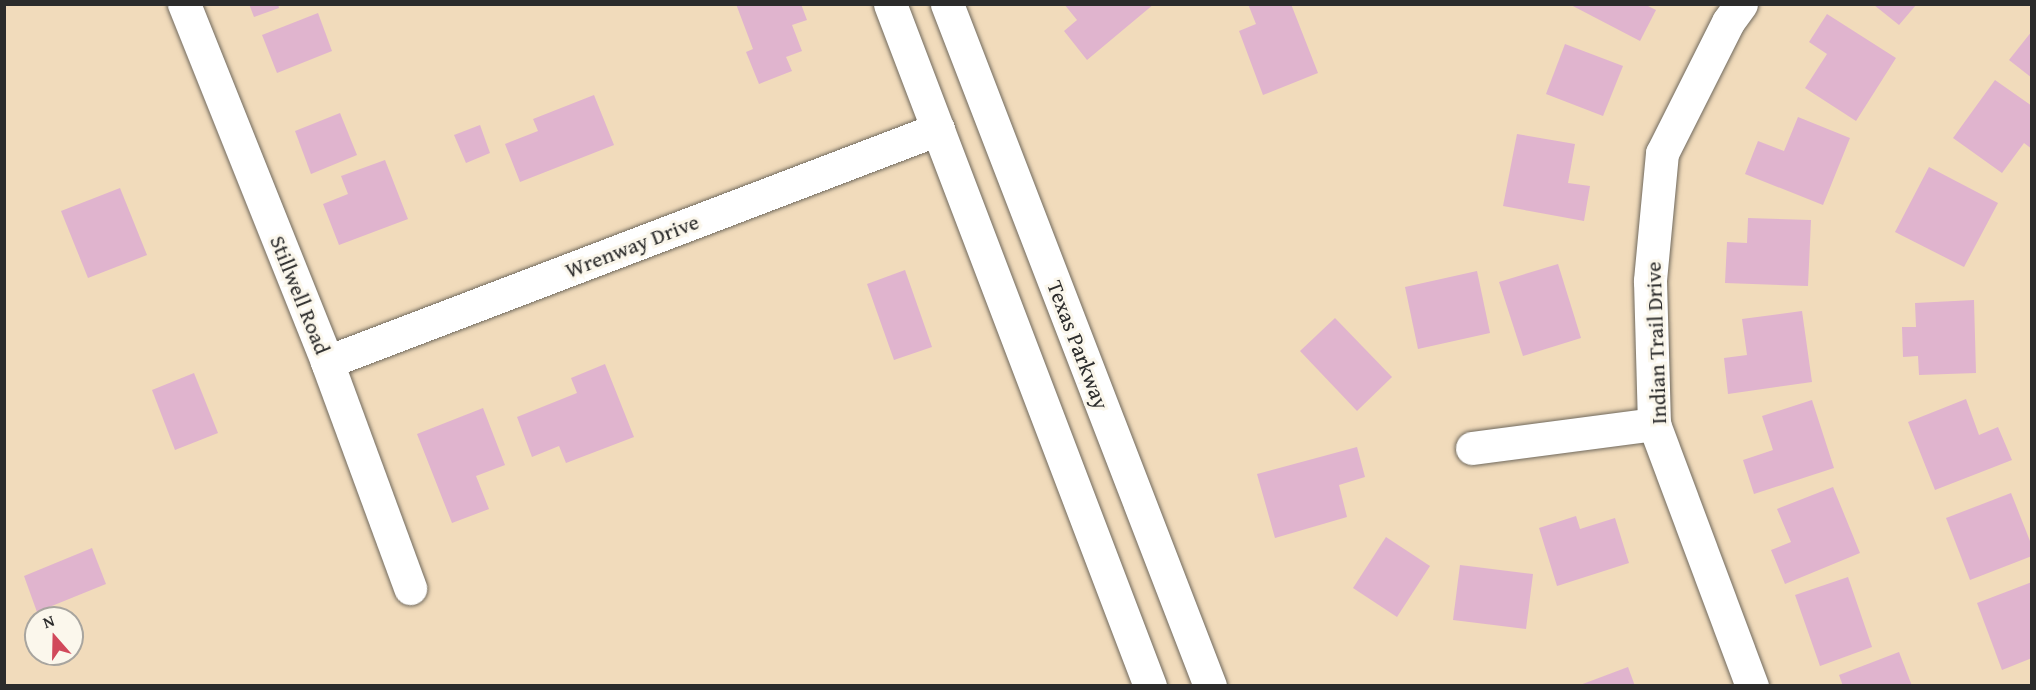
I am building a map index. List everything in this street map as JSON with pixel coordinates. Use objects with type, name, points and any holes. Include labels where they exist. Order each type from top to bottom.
[{"type":"street","name":"Stillwell Road","points":[[184,4],[327,363],[410,588]]},
{"type":"street","points":[[890,4],[1150,686]]},
{"type":"street","name":"Texas Parkway","points":[[947,4],[1210,686]]},
{"type":"street","name":"Indian Trail Drive","points":[[1742,4],[1728,22],[1662,153],[1650,281],[1654,424],[1752,686]]},
{"type":"street","name":"Wrenway Drive","points":[[327,363],[938,129]]},
{"type":"street","points":[[1472,448],[1654,424]]},
{"type":"building","points":[[249,4],[278,4],[279,8],[254,17]]},
{"type":"building","points":[[736,4],[801,4],[807,20],[792,25],[802,51],[786,57],[792,71],[759,84],[746,52],[753,49]]},
{"type":"building","points":[[1064,4],[1154,4],[1087,60],[1064,31],[1077,20]]},
{"type":"building","points":[[1248,4],[1291,4],[1318,73],[1263,95],[1239,31],[1256,24]]},
{"type":"building","points":[[1569,4],[1644,4],[1656,10],[1640,41]]},
{"type":"building","points":[[1874,5],[1916,5],[1899,25]]},
{"type":"building","points":[[318,13],[332,51],[277,73],[262,35]]},
{"type":"building","points":[[1827,14],[1896,58],[1856,121],[1805,88],[1827,54],[1809,42]]},
{"type":"building","points":[[2032,31],[2032,78],[2009,60]]},
{"type":"building","points":[[1565,44],[1623,66],[1603,116],[1546,94]]},
{"type":"building","points":[[1995,80],[2032,106],[2032,149],[2024,143],[2002,173],[1953,138]]},
{"type":"building","points":[[594,95],[614,145],[520,182],[505,144],[538,131],[533,119]]},
{"type":"building","points":[[340,113],[357,155],[311,174],[295,131]]},
{"type":"building","points":[[1798,117],[1850,138],[1823,205],[1745,174],[1758,141],[1784,151]]},
{"type":"building","points":[[480,125],[490,153],[466,163],[454,135]]},
{"type":"building","points":[[1517,134],[1575,144],[1568,183],[1590,186],[1584,221],[1503,206]]},
{"type":"building","points":[[385,160],[408,219],[339,245],[323,204],[348,194],[341,176]]},
{"type":"building","points":[[1929,167],[1998,203],[1964,267],[1895,232]]},
{"type":"building","points":[[120,188],[147,255],[88,278],[61,211]]},
{"type":"building","points":[[1748,218],[1811,220],[1808,286],[1725,283],[1727,242],[1747,243]]},
{"type":"building","points":[[1558,264],[1581,338],[1523,356],[1499,282]]},
{"type":"building","points":[[905,270],[932,347],[894,360],[867,284]]},
{"type":"building","points":[[1477,271],[1490,333],[1418,349],[1405,287]]},
{"type":"building","points":[[1974,300],[1976,373],[1919,375],[1918,356],[1903,357],[1902,327],[1916,327],[1915,303]]},
{"type":"building","points":[[1802,311],[1812,382],[1728,394],[1724,358],[1747,355],[1742,319]]},
{"type":"building","points":[[1335,318],[1392,377],[1357,411],[1300,351]]},
{"type":"building","points":[[605,364],[634,437],[566,463],[559,446],[532,457],[517,417],[577,393],[571,378]]},
{"type":"building","points":[[194,373],[218,433],[175,450],[152,390]]},
{"type":"building","points":[[1966,399],[1979,435],[1998,427],[2012,460],[1935,490],[1908,422]]},
{"type":"building","points":[[1812,400],[1834,468],[1754,494],[1743,460],[1773,450],[1762,416]]},
{"type":"building","points":[[483,408],[505,465],[476,476],[489,509],[452,523],[417,434]]},
{"type":"building","points":[[1357,447],[1365,477],[1339,485],[1347,517],[1275,538],[1257,474]]},
{"type":"building","points":[[1833,487],[1860,553],[1785,584],[1771,550],[1791,542],[1777,509]]},
{"type":"building","points":[[2011,493],[2032,546],[2032,556],[1970,580],[1946,518]]},
{"type":"building","points":[[1576,516],[1580,529],[1615,518],[1629,563],[1557,586],[1539,528]]},
{"type":"building","points":[[1386,537],[1430,566],[1397,617],[1353,588]]},
{"type":"building","points":[[92,548],[106,584],[52,606],[35,606],[24,576]]},
{"type":"building","points":[[1460,565],[1533,574],[1526,629],[1453,620]]},
{"type":"building","points":[[1848,577],[1872,647],[1820,666],[1795,595]]},
{"type":"building","points":[[2032,582],[2032,658],[2002,670],[1977,603]]},
{"type":"building","points":[[1899,652],[1912,686],[1843,686],[1839,675]]},
{"type":"building","points":[[1628,667],[1635,686],[1580,686],[1580,685]]}]
